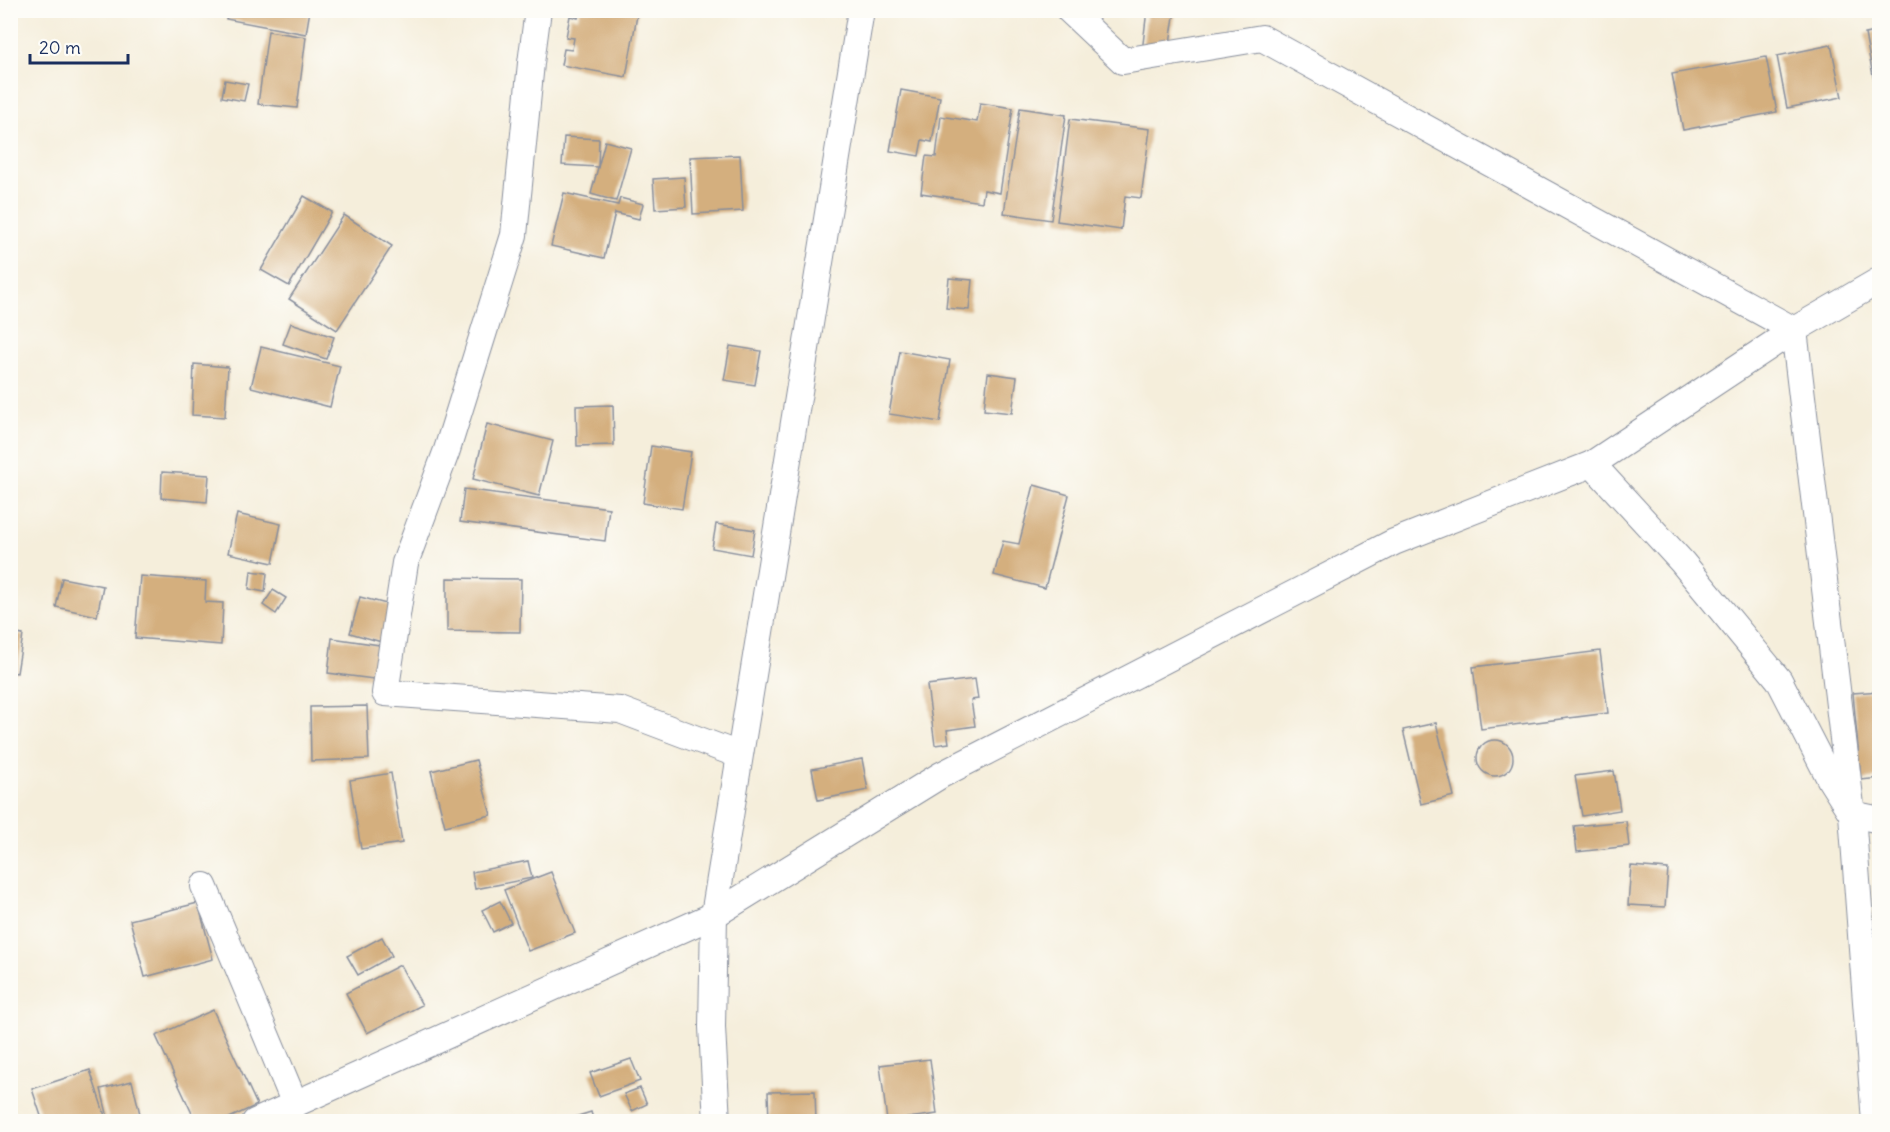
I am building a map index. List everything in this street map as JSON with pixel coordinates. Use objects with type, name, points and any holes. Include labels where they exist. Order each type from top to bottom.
[{"type":"street","points":[[538,10],[514,235],[447,450],[405,562],[385,693],[620,710],[739,755]]},
{"type":"street","points":[[717,1122],[712,1027],[714,915],[861,10]]},
{"type":"street","points":[[1069,10],[1123,61],[1262,38],[1794,330]]},
{"type":"street","points":[[255,1122],[714,915],[941,775],[1394,542],[1592,464],[1794,330],[1880,280]]},
{"type":"street","points":[[1794,330],[1852,814],[1875,1122]]},
{"type":"street","points":[[1592,464],[1682,562],[1779,680],[1831,781],[1852,814],[1880,820]]},
{"type":"street","points":[[204,885],[295,1104]]},
{"type":"building","points":[[228,10],[310,10],[306,34],[226,19]]},
{"type":"building","points":[[580,10],[638,10],[626,77],[561,65],[564,49],[572,50],[574,38],[566,37],[570,16],[578,18]]},
{"type":"building","points":[[1147,10],[1175,10],[1168,56],[1142,52]]},
{"type":"building","points":[[268,31],[306,37],[297,108],[258,104]]},
{"type":"building","points":[[1880,31],[1880,90],[1876,91],[1865,34]]},
{"type":"building","points":[[1831,45],[1842,97],[1787,108],[1777,56]]},
{"type":"building","points":[[1766,57],[1777,112],[1683,130],[1672,74]]},
{"type":"building","points":[[225,80],[248,84],[244,101],[222,97]]},
{"type":"building","points":[[901,90],[940,97],[932,142],[922,140],[919,156],[890,151]]},
{"type":"building","points":[[980,103],[1013,108],[1000,193],[984,190],[982,202],[921,193],[926,156],[936,157],[941,116],[977,122]]},
{"type":"building","points":[[1020,108],[1066,115],[1051,220],[1004,213]]},
{"type":"building","points":[[1070,119],[1150,129],[1141,198],[1125,196],[1121,230],[1057,221]]},
{"type":"building","points":[[564,137],[599,139],[598,167],[562,165]]},
{"type":"building","points":[[605,141],[631,148],[616,201],[591,194]]},
{"type":"building","points":[[740,155],[743,211],[693,214],[690,157]]},
{"type":"building","points":[[684,177],[686,207],[655,209],[653,179]]},
{"type":"building","points":[[564,193],[618,205],[620,198],[643,204],[639,219],[615,213],[604,258],[551,246]]},
{"type":"building","points":[[304,196],[332,212],[289,286],[261,270]]},
{"type":"building","points":[[344,215],[392,246],[337,330],[289,299]]},
{"type":"building","points":[[949,278],[972,280],[969,310],[946,308]]},
{"type":"building","points":[[291,323],[334,337],[326,359],[283,344]]},
{"type":"building","points":[[730,346],[761,351],[755,385],[724,380]]},
{"type":"building","points":[[261,347],[340,366],[330,407],[251,387]]},
{"type":"building","points":[[900,351],[950,360],[940,422],[889,414]]},
{"type":"building","points":[[194,364],[228,367],[225,417],[192,415]]},
{"type":"building","points":[[988,373],[1017,377],[1012,413],[984,410]]},
{"type":"building","points":[[613,405],[614,445],[577,446],[576,406]]},
{"type":"building","points":[[487,424],[553,441],[539,496],[473,479]]},
{"type":"building","points":[[651,446],[691,452],[682,509],[643,503]]},
{"type":"building","points":[[162,472],[209,475],[207,502],[161,498]]},
{"type":"building","points":[[1034,485],[1069,495],[1045,588],[994,575],[1003,541],[1019,544]]},
{"type":"building","points":[[464,489],[609,508],[605,541],[460,522]]},
{"type":"building","points":[[237,514],[281,524],[273,563],[228,553]]},
{"type":"building","points":[[716,524],[755,530],[751,555],[712,548]]},
{"type":"building","points":[[251,571],[267,573],[265,592],[249,589]]},
{"type":"building","points":[[140,576],[206,581],[205,602],[223,603],[221,645],[135,638]]},
{"type":"building","points":[[62,578],[103,586],[97,616],[56,607]]},
{"type":"building","points":[[447,578],[521,579],[520,632],[447,631]]},
{"type":"building","points":[[273,590],[286,598],[276,614],[263,605]]},
{"type":"building","points":[[360,597],[394,606],[385,643],[350,633]]},
{"type":"building","points":[[10,633],[23,635],[17,673],[10,672]]},
{"type":"building","points":[[332,638],[386,646],[381,680],[328,673]]},
{"type":"building","points":[[1600,651],[1608,713],[1481,729],[1473,667]]},
{"type":"building","points":[[975,679],[978,699],[971,700],[975,726],[947,730],[949,743],[935,745],[927,685]]},
{"type":"building","points":[[1880,691],[1880,778],[1861,780],[1853,693]]},
{"type":"building","points":[[367,706],[369,759],[311,761],[310,707]]},
{"type":"building","points":[[1436,723],[1454,796],[1421,804],[1403,730]]},
{"type":"building","points":[[1495,740],[1508,745],[1513,758],[1508,771],[1495,776],[1482,771],[1477,758],[1482,745]]},
{"type":"building","points":[[862,759],[868,790],[818,800],[812,769]]},
{"type":"building","points":[[476,760],[491,815],[445,826],[431,771]]},
{"type":"building","points":[[1614,771],[1620,810],[1582,816],[1575,776]]},
{"type":"building","points":[[391,773],[402,843],[361,849],[350,780]]},
{"type":"building","points":[[1626,821],[1629,846],[1577,852],[1574,826]]},
{"type":"building","points":[[528,861],[532,878],[475,889],[472,872]]},
{"type":"building","points":[[1631,866],[1668,869],[1665,907],[1628,905]]},
{"type":"building","points":[[551,872],[575,933],[528,951],[504,890]]},
{"type":"building","points":[[500,901],[511,923],[493,932],[482,910]]},
{"type":"building","points":[[198,903],[213,959],[145,977],[130,920]]},
{"type":"building","points":[[382,937],[392,956],[358,975],[347,956]]},
{"type":"building","points":[[400,965],[422,1005],[367,1033],[346,993]]},
{"type":"building","points":[[213,1010],[257,1105],[221,1122],[196,1122],[156,1036]]},
{"type":"building","points":[[631,1059],[640,1081],[599,1096],[590,1073]]},
{"type":"building","points":[[930,1059],[937,1114],[887,1121],[880,1065]]},
{"type":"building","points":[[90,1070],[107,1122],[43,1122],[32,1089]]},
{"type":"building","points":[[132,1081],[142,1122],[109,1122],[101,1089]]},
{"type":"building","points":[[640,1088],[647,1104],[632,1111],[624,1094]]},
{"type":"building","points":[[815,1091],[816,1122],[769,1122],[768,1092]]},
{"type":"building","points":[[591,1112],[594,1122],[562,1121]]}]
